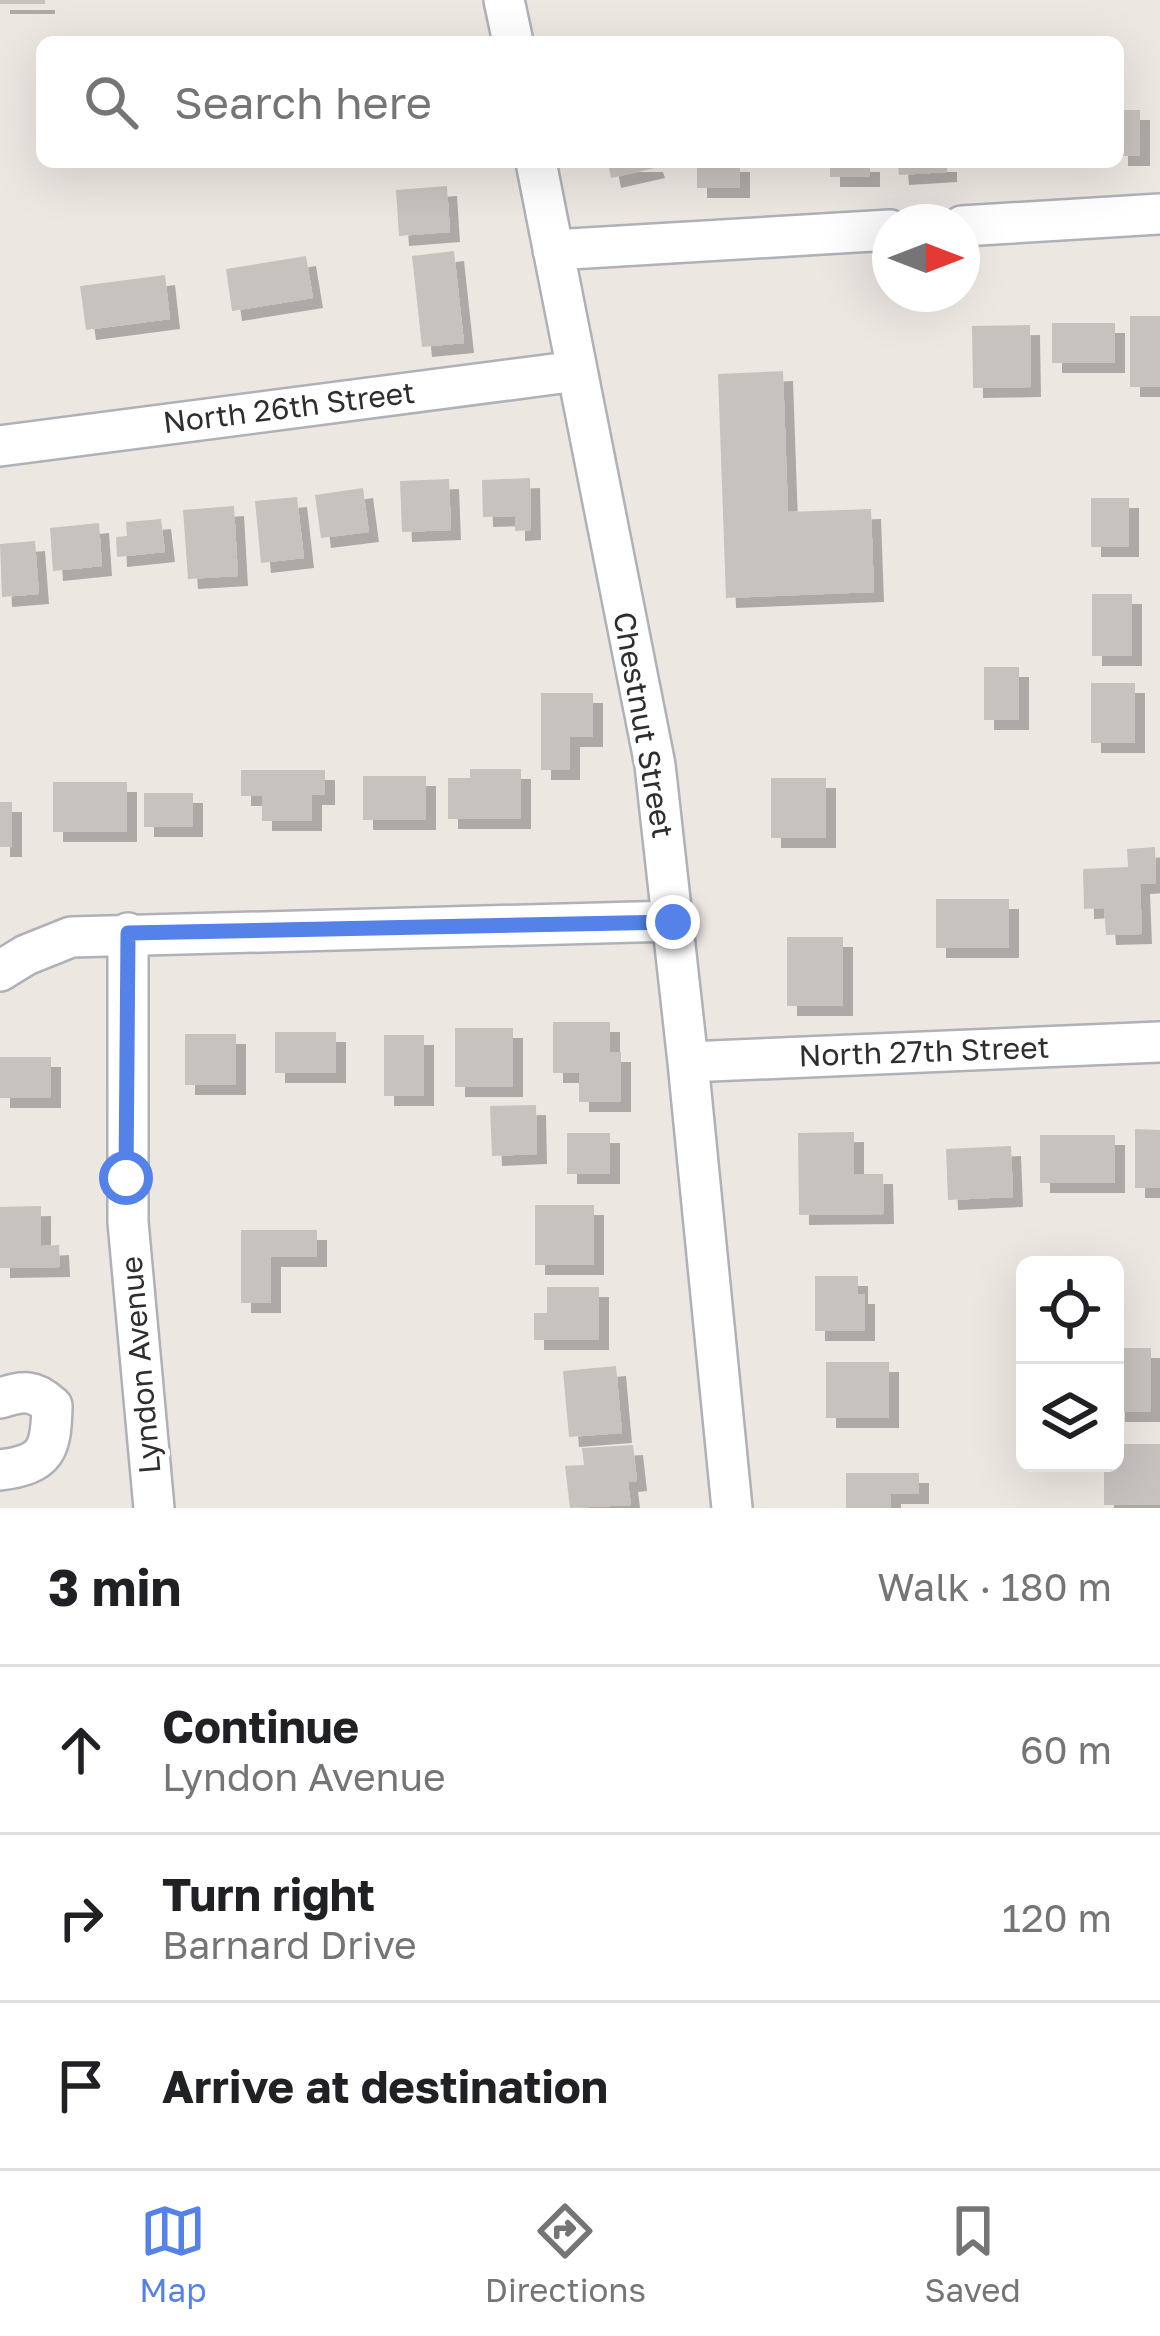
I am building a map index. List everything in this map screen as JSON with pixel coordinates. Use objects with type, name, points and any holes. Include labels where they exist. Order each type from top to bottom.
[{"type":"street","points":[[504,0],[512,36]]},
{"type":"street","name":"Chestnut Street","points":[[537,168],[655,765],[732,1508]]},
{"type":"street","points":[[980,225],[1160,214]]},
{"type":"street","points":[[553,250],[872,231]]},
{"type":"street","name":"North 26th Street","points":[[0,446],[577,370]]},
{"type":"street","points":[[0,971],[71,937],[673,922]]},
{"type":"street","name":"Lyndon Avenue","points":[[128,933],[128,1222],[154,1508]]},
{"type":"street","name":"North 27th Street","points":[[688,1062],[1160,1042]]},
{"type":"street","points":[[0,1398],[19,1392],[38,1394],[52,1406],[51,1437],[43,1455],[28,1466],[0,1470]]},
{"type":"building","points":[[0,0],[45,0],[45,4],[0,4]]},
{"type":"building","points":[[1124,110],[1140,110],[1140,156],[1124,156]]},
{"type":"building","points":[[609,168],[655,168],[611,178]]},
{"type":"building","points":[[697,168],[740,168],[740,188],[697,188]]},
{"type":"building","points":[[830,168],[870,168],[870,177],[830,177]]},
{"type":"building","points":[[898,168],[947,168],[947,172],[899,175]]},
{"type":"building","points":[[447,186],[450,232],[399,236],[396,190]]},
{"type":"building","points":[[454,251],[464,343],[422,347],[412,256]]},
{"type":"building","points":[[306,256],[313,298],[232,311],[226,269]]},
{"type":"building","points":[[165,275],[170,319],[86,330],[80,286]]},
{"type":"building","points":[[1130,316],[1160,316],[1160,387],[1130,387]]},
{"type":"building","points":[[1052,323],[1115,323],[1115,363],[1052,363]]},
{"type":"building","points":[[1030,325],[1031,387],[973,388],[972,326]]},
{"type":"building","points":[[783,371],[788,512],[871,509],[874,592],[726,598],[718,374]]},
{"type":"building","points":[[530,478],[531,530],[515,531],[515,516],[483,517],[482,480]]},
{"type":"building","points":[[449,479],[451,530],[402,532],[400,481]]},
{"type":"building","points":[[363,488],[369,532],[321,538],[315,495]]},
{"type":"building","points":[[297,497],[304,558],[261,563],[255,501]]},
{"type":"building","points":[[1091,498],[1129,498],[1129,547],[1091,547]]},
{"type":"building","points":[[234,506],[238,576],[188,579],[183,510]]},
{"type":"building","points":[[161,519],[165,552],[117,557],[116,537],[127,536],[126,522]]},
{"type":"building","points":[[99,523],[102,566],[53,571],[50,528]]},
{"type":"building","points":[[35,541],[39,594],[2,597],[0,544]]},
{"type":"building","points":[[1092,594],[1132,594],[1132,656],[1092,656]]},
{"type":"building","points":[[984,667],[1019,667],[1019,720],[984,720]]},
{"type":"building","points":[[1091,683],[1135,683],[1135,743],[1091,743]]},
{"type":"building","points":[[541,693],[593,693],[593,737],[570,737],[570,770],[541,770]]},
{"type":"building","points":[[470,769],[521,769],[521,819],[448,819],[448,778],[470,778]]},
{"type":"building","points":[[241,770],[325,770],[325,795],[312,795],[312,821],[262,821],[262,796],[241,796]]},
{"type":"building","points":[[363,776],[426,776],[426,820],[363,820]]},
{"type":"building","points":[[771,778],[826,778],[826,838],[771,838]]},
{"type":"building","points":[[53,782],[127,782],[127,832],[53,832]]},
{"type":"building","points":[[144,793],[193,793],[193,827],[144,827]]},
{"type":"building","points":[[0,802],[12,802],[12,847],[0,847]]},
{"type":"building","points":[[1155,847],[1156,883],[1140,884],[1142,934],[1106,935],[1104,908],[1084,909],[1083,869],[1128,867],[1127,849]]},
{"type":"building","points":[[936,899],[1009,899],[1009,948],[936,948]]},
{"type":"building","points":[[787,937],[843,937],[843,1006],[787,1006]]},
{"type":"building","points":[[553,1022],[610,1022],[610,1052],[621,1052],[621,1102],[579,1102],[579,1073],[553,1073]]},
{"type":"building","points":[[455,1028],[513,1028],[513,1087],[455,1087]]},
{"type":"building","points":[[275,1032],[336,1032],[336,1073],[275,1073]]},
{"type":"building","points":[[185,1034],[236,1034],[236,1085],[185,1085]]},
{"type":"building","points":[[384,1035],[424,1035],[424,1096],[384,1096]]},
{"type":"building","points":[[0,1057],[51,1057],[51,1098],[0,1098]]},
{"type":"building","points":[[536,1105],[537,1154],[492,1156],[490,1106]]},
{"type":"building","points":[[1135,1129],[1160,1130],[1160,1188],[1135,1188]]},
{"type":"building","points":[[854,1132],[854,1174],[883,1174],[884,1214],[799,1215],[798,1133]]},
{"type":"building","points":[[567,1133],[610,1133],[610,1174],[567,1174]]},
{"type":"building","points":[[1040,1135],[1115,1135],[1115,1183],[1040,1183]]},
{"type":"building","points":[[1011,1146],[1013,1197],[948,1200],[946,1149]]},
{"type":"building","points":[[535,1205],[594,1205],[594,1265],[535,1265]]},
{"type":"building","points":[[41,1206],[41,1246],[59,1245],[60,1267],[0,1268],[0,1207]]},
{"type":"building","points":[[241,1230],[317,1230],[317,1257],[271,1257],[271,1303],[241,1303]]},
{"type":"building","points":[[815,1276],[858,1276],[858,1294],[865,1294],[865,1331],[815,1331]]},
{"type":"building","points":[[547,1287],[599,1287],[599,1340],[534,1340],[534,1313],[547,1313]]},
{"type":"building","points":[[1124,1348],[1151,1348],[1151,1412],[1124,1412]]},
{"type":"building","points":[[826,1362],[889,1362],[889,1418],[826,1418]]},
{"type":"building","points":[[616,1366],[622,1433],[569,1437],[563,1371]]},
{"type":"building","points":[[1124,1444],[1160,1444],[1160,1505],[1104,1505],[1104,1472],[1124,1472]]},
{"type":"building","points":[[633,1445],[637,1481],[628,1482],[631,1505],[570,1508],[565,1466],[584,1465],[582,1448]]},
{"type":"building","points":[[846,1473],[919,1473],[919,1494],[891,1494],[891,1508],[846,1508]]},
{"type":"route","points":[[126,1178],[128,933],[673,922]]}]
